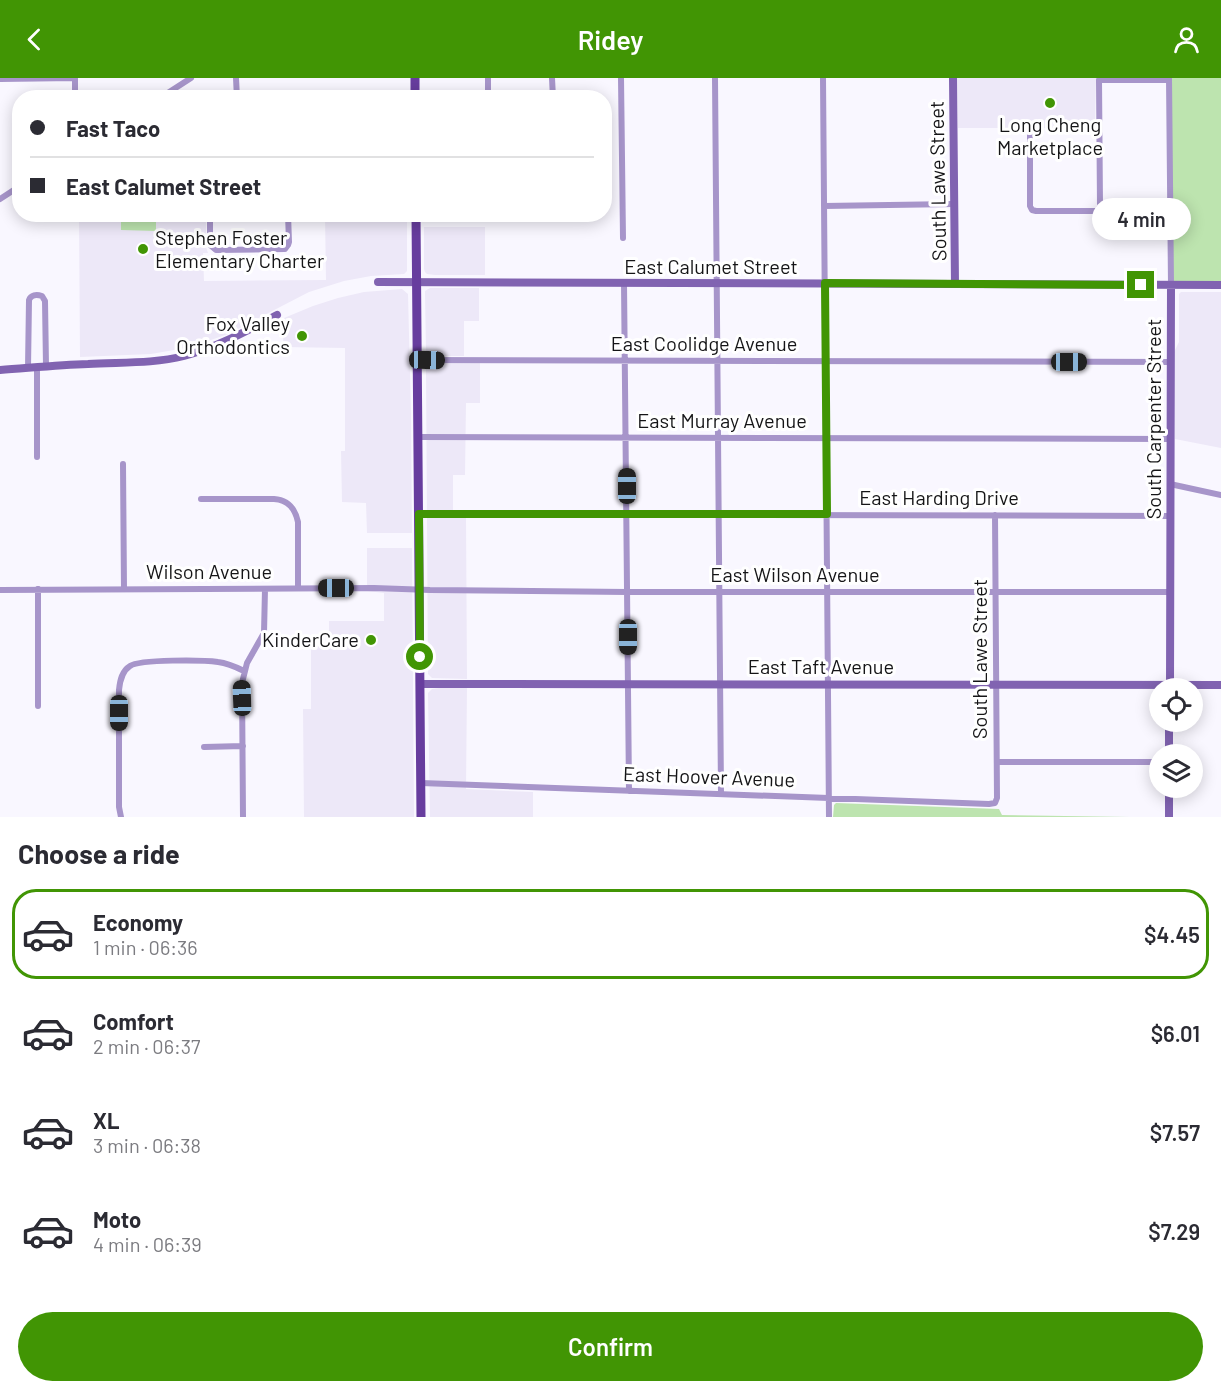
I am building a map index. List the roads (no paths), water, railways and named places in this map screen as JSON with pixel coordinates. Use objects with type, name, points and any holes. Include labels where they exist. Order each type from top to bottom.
[{"type":"main road","name":"South Lawe Street","points":[[953,78],[955,284]]},
{"type":"main road","points":[[416,222],[421,817]]},
{"type":"main road","name":"East Calumet Street","points":[[378,282],[1221,285]]},
{"type":"main road","name":"South Carpenter Street","points":[[1170,678],[1171,285]]},
{"type":"main road","points":[[0,370],[172,358],[219,344],[277,315]]},
{"type":"main road","name":"East Taft Avenue","points":[[420,684],[1149,687]]},
{"type":"main road","name":"East Taft Avenue","points":[[1203,686],[1221,685]]},
{"type":"main road","points":[[1169,798],[1169,817]]},
{"type":"street","points":[[0,79],[75,78]]},
{"type":"street","points":[[172,90],[191,78]]},
{"type":"street","points":[[621,78],[622,238]]},
{"type":"street","points":[[715,78],[721,794]]},
{"type":"street","points":[[823,78],[829,817]]},
{"type":"street","points":[[1030,129],[1030,206],[1032,210],[1098,210],[1100,206],[1099,80],[1168,79]]},
{"type":"street","name":"South Carpenter Street","points":[[1168,79],[1171,285]]},
{"type":"street","points":[[824,206],[954,204]]},
{"type":"street","points":[[210,222],[210,245],[216,250],[285,249],[289,242],[288,222]]},
{"type":"street","points":[[624,283],[628,791]]},
{"type":"street","points":[[37,367],[28,300],[33,295],[42,296],[45,301],[37,367],[37,457]]},
{"type":"street","name":"East Coolidge Avenue","points":[[418,360],[1171,362]]},
{"type":"street","name":"East Murray Avenue","points":[[418,437],[1170,439]]},
{"type":"street","points":[[123,464],[124,590]]},
{"type":"street","points":[[1170,484],[1221,495]]},
{"type":"street","points":[[201,499],[274,499],[291,506],[298,522],[298,588]]},
{"type":"street","name":"East Harding Drive","points":[[419,514],[1171,516]]},
{"type":"street","name":"South Lawe Street","points":[[995,515],[997,762],[995,803]]},
{"type":"street","name":"Wilson Avenue","points":[[0,590],[298,588],[419,590]]},
{"type":"street","points":[[243,817],[242,683],[244,670],[264,633],[265,589]]},
{"type":"street","points":[[38,590],[38,706]]},
{"type":"street","name":"East Wilson Avenue","points":[[419,590],[1170,592]]},
{"type":"street","points":[[122,817],[119,807],[119,690],[121,678],[127,668],[138,662],[206,661],[225,663],[244,670]]},
{"type":"street","points":[[204,747],[243,746]]},
{"type":"street","points":[[997,762],[1149,762]]},
{"type":"street","name":"East Hoover Avenue","points":[[421,783],[995,803]]},
{"type":"place","name":"Long Cheng Marketplace","points":[[1050,103]]},
{"type":"place","name":"Stephen Foster Elementary Charter","points":[[143,249]]},
{"type":"place","name":"Fox Valley Orthodontics","points":[[302,336]]},
{"type":"place","name":"KinderCare","points":[[371,640]]}]
